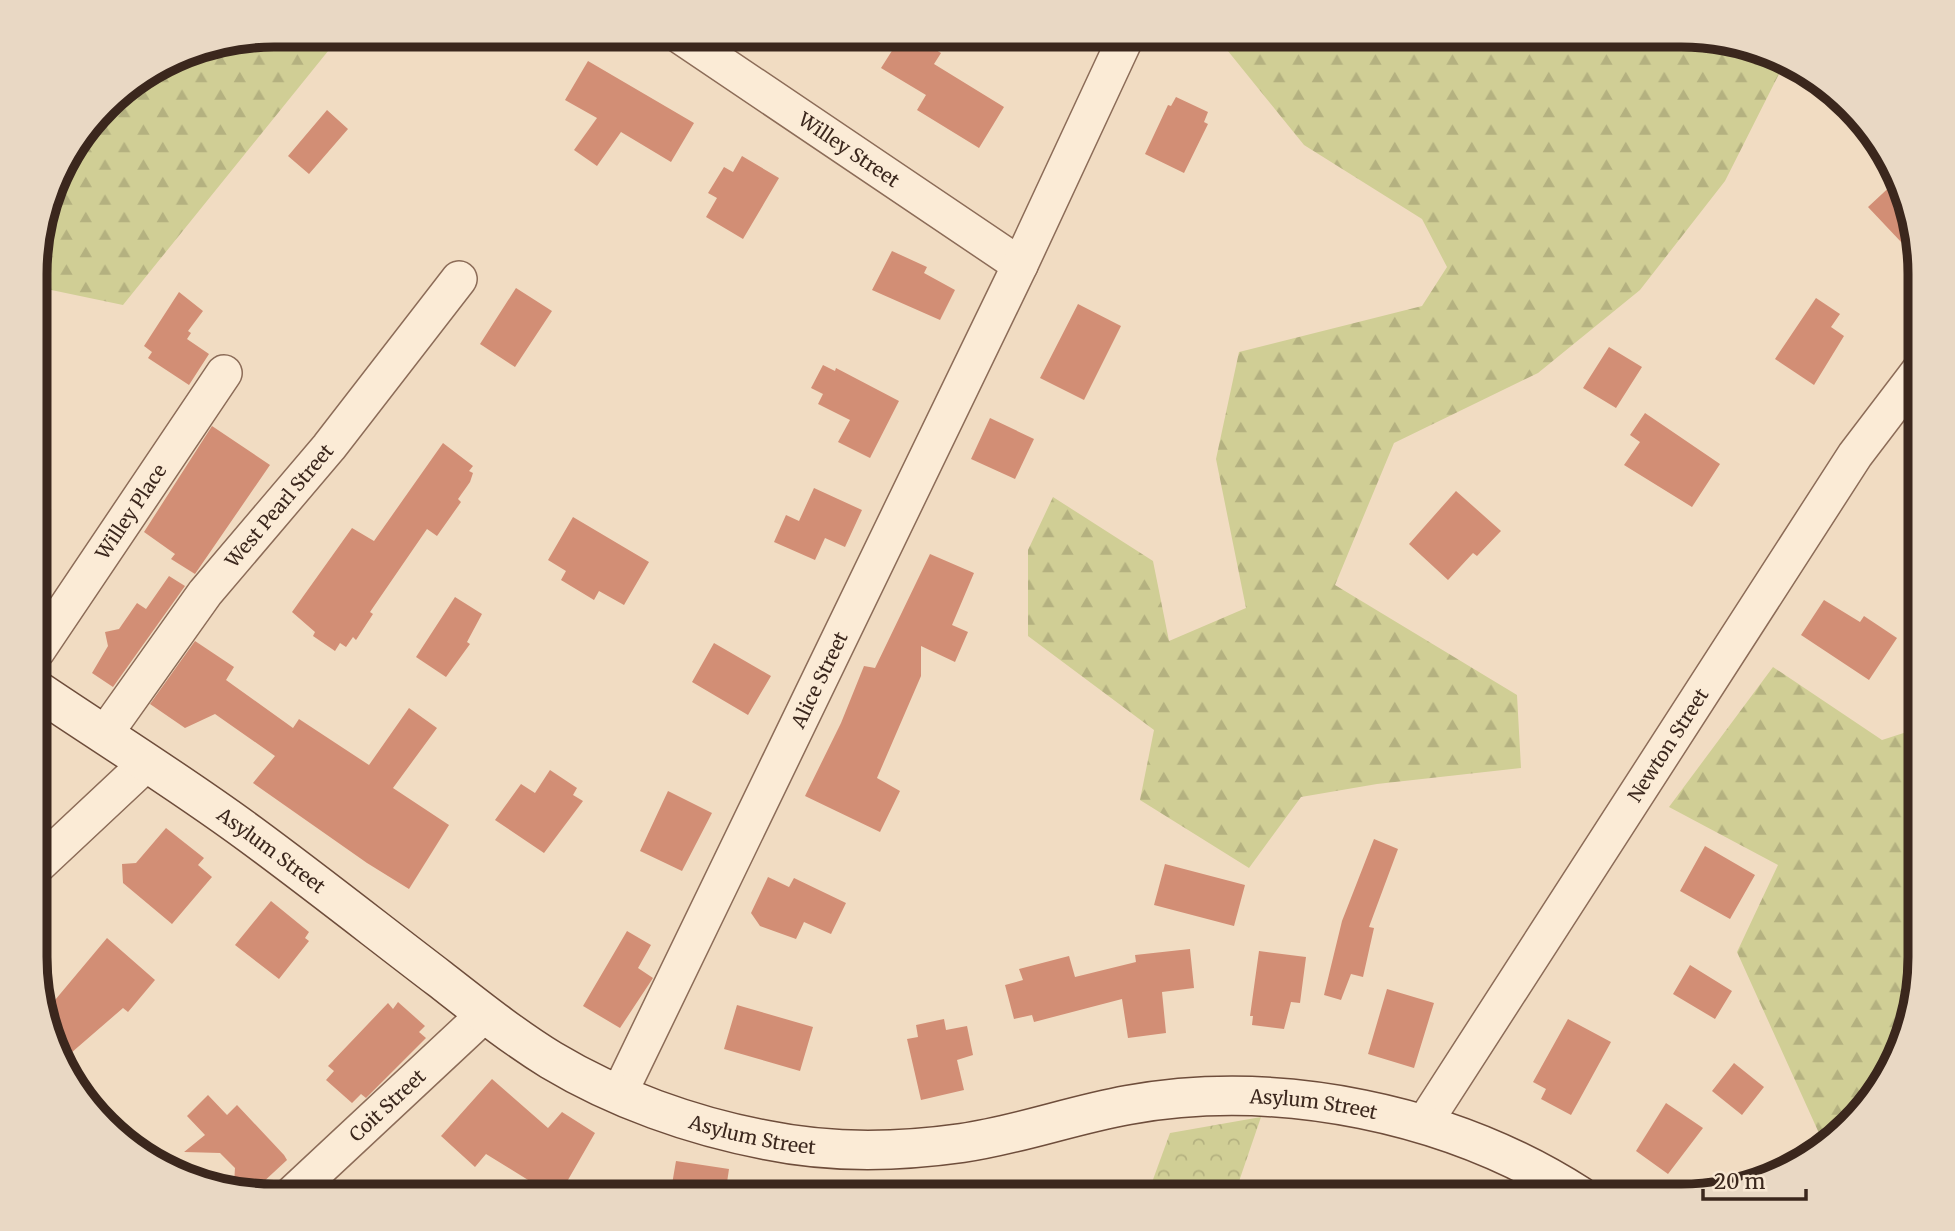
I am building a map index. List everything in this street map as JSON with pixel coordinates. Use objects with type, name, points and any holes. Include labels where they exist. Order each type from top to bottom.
[{"type":"street","name":"Willey Street","points":[[697,47],[1020,265]]},
{"type":"street","name":"Alice Street","points":[[619,1094],[1020,265],[1121,47]]},
{"type":"street","name":"West Pearl Street","points":[[104,735],[205,593],[329,447],[459,279]]},
{"type":"street","name":"Willey Place","points":[[47,636],[224,373]]},
{"type":"street","name":"Newton Street","points":[[1423,1125],[1855,456],[1907,387]]},
{"type":"street","name":"Asylum Street","points":[[47,697],[248,832],[485,1014],[551,1060],[619,1094],[726,1132],[771,1142],[838,1149],[902,1149],[963,1143],[1126,1105],[1193,1096],[1294,1101],[1423,1125],[1477,1144],[1554,1183]]},
{"type":"street","points":[[47,857],[147,763]]},
{"type":"street","name":"Coit Street","points":[[303,1184],[485,1014]]},
{"type":"green space","points":[[331,47],[123,305],[47,289],[49,245],[59,201],[78,161],[94,136],[136,94],[161,78],[201,59],[245,49]]},
{"type":"green space","points":[[1225,47],[1680,47],[1739,55],[1781,71],[1725,181],[1640,290],[1538,373],[1394,443],[1335,585],[1517,695],[1521,768],[1377,784],[1301,797],[1249,868],[1140,800],[1154,730],[1028,636],[1028,550],[1053,497],[1153,561],[1169,641],[1246,608],[1216,459],[1239,352],[1422,306],[1447,267],[1422,219],[1304,145]]},
{"type":"green space","points":[[1773,667],[1882,740],[1907,732],[1907,971],[1903,1001],[1896,1030],[1869,1083],[1851,1106],[1820,1136],[1737,952],[1778,865],[1669,807]]},
{"type":"green space","points":[[1261,1117],[1238,1183],[1152,1183],[1170,1133]]},
{"type":"building","points":[[894,47],[931,47],[941,53],[934,64],[1004,107],[979,148],[917,110],[926,95],[881,68]]},
{"type":"building","points":[[588,61],[694,123],[671,162],[621,132],[597,166],[574,150],[597,118],[565,100]]},
{"type":"building","points":[[1176,97],[1208,112],[1204,122],[1208,124],[1184,173],[1145,154],[1168,105],[1171,106]]},
{"type":"building","points":[[327,110],[348,129],[309,174],[288,156]]},
{"type":"building","points":[[742,156],[779,178],[743,239],[706,217],[717,198],[708,193],[724,167],[733,172]]},
{"type":"building","points":[[1890,187],[1900,216],[1906,247],[1868,207]]},
{"type":"building","points":[[892,251],[927,267],[924,273],[955,290],[940,320],[872,290]]},
{"type":"building","points":[[516,288],[552,311],[515,367],[480,344]]},
{"type":"building","points":[[179,292],[203,311],[188,331],[191,333],[187,339],[209,354],[189,385],[148,358],[152,352],[144,346]]},
{"type":"building","points":[[1816,298],[1840,314],[1831,327],[1844,336],[1814,385],[1775,359]]},
{"type":"building","points":[[1078,304],[1121,326],[1084,400],[1040,378]]},
{"type":"building","points":[[1609,347],[1642,367],[1616,408],[1583,388]]},
{"type":"building","points":[[823,365],[835,371],[836,368],[899,401],[870,458],[838,442],[850,420],[818,404],[823,394],[811,388]]},
{"type":"building","points":[[1645,413],[1720,464],[1692,507],[1624,465],[1640,442],[1630,435]]},
{"type":"building","points":[[990,418],[1034,439],[1015,479],[971,459]]},
{"type":"building","points":[[212,426],[270,465],[195,574],[171,559],[175,554],[144,532]]},
{"type":"building","points":[[443,443],[473,466],[469,471],[473,473],[470,482],[458,499],[461,502],[437,536],[427,529],[370,612],[373,614],[356,640],[353,637],[346,647],[340,643],[335,651],[313,636],[315,632],[292,612],[352,528],[374,541]]},
{"type":"building","points":[[814,488],[862,510],[845,547],[825,538],[815,560],[774,542],[786,515],[799,521]]},
{"type":"building","points":[[1456,491],[1501,531],[1477,556],[1473,553],[1448,580],[1409,544]]},
{"type":"building","points":[[573,517],[649,562],[624,605],[599,591],[594,600],[561,580],[566,571],[548,560]]},
{"type":"building","points":[[930,554],[974,573],[952,625],[968,632],[955,662],[921,646],[921,676],[877,778],[900,791],[880,832],[805,796],[841,723],[864,666],[875,668]]},
{"type":"building","points":[[169,576],[185,586],[113,687],[92,673],[108,646],[105,632],[119,629],[137,603],[146,609]]},
{"type":"building","points":[[455,597],[482,614],[467,642],[470,644],[446,677],[416,657]]},
{"type":"building","points":[[1824,600],[1860,622],[1864,616],[1897,638],[1869,680],[1801,635]]},
{"type":"building","points":[[195,641],[234,667],[226,680],[293,728],[299,719],[369,765],[409,708],[437,728],[393,788],[449,825],[409,889],[253,783],[275,756],[215,714],[185,728],[150,704]]},
{"type":"building","points":[[714,643],[771,676],[748,715],[692,682]]},
{"type":"building","points":[[550,770],[577,788],[573,795],[583,801],[544,853],[495,820],[521,784],[535,793]]},
{"type":"building","points":[[668,791],[712,813],[682,871],[640,851]]},
{"type":"building","points":[[166,828],[204,858],[198,865],[212,877],[172,924],[123,883],[122,864],[136,863]]},
{"type":"building","points":[[1374,839],[1398,849],[1369,927],[1374,928],[1363,977],[1351,974],[1341,1000],[1324,995],[1342,921]]},
{"type":"building","points":[[1705,846],[1755,875],[1730,919],[1680,891]]},
{"type":"building","points":[[1165,864],[1245,885],[1234,926],[1154,905]]},
{"type":"building","points":[[768,877],[789,887],[794,878],[846,903],[831,934],[804,922],[796,939],[760,926],[751,913]]},
{"type":"building","points":[[271,901],[309,932],[305,938],[309,941],[279,979],[235,945]]},
{"type":"building","points":[[627,931],[651,945],[638,968],[653,978],[620,1028],[583,1006]]},
{"type":"building","points":[[107,938],[155,980],[128,1012],[123,1008],[71,1053],[59,1030],[52,1003]]},
{"type":"building","points":[[1190,949],[1194,988],[1162,992],[1166,1033],[1128,1038],[1122,999],[1034,1022],[1032,1015],[1014,1019],[1005,985],[1023,980],[1019,969],[1069,956],[1075,977],[1136,962],[1135,955]]},
{"type":"building","points":[[1259,951],[1306,957],[1300,1003],[1291,1002],[1284,1029],[1252,1025],[1253,1016],[1250,1016]]},
{"type":"building","points":[[1690,965],[1732,991],[1715,1019],[1673,994]]},
{"type":"building","points":[[1387,989],[1434,1003],[1414,1068],[1368,1054]]},
{"type":"building","points":[[398,1002],[425,1026],[419,1032],[426,1038],[366,1098],[361,1094],[352,1103],[326,1080],[334,1071],[328,1066],[388,1003],[393,1009]]},
{"type":"building","points":[[737,1005],[813,1027],[800,1071],[724,1049]]},
{"type":"building","points":[[944,1019],[946,1030],[967,1026],[973,1055],[957,1060],[964,1090],[921,1100],[907,1039],[918,1037],[916,1025]]},
{"type":"building","points":[[1568,1019],[1611,1042],[1571,1115],[1541,1099],[1546,1089],[1533,1082]]},
{"type":"building","points":[[1734,1063],[1764,1087],[1742,1115],[1712,1091]]},
{"type":"building","points":[[492,1079],[548,1128],[562,1112],[595,1133],[566,1184],[534,1184],[486,1154],[475,1167],[441,1136]]},
{"type":"building","points":[[208,1095],[227,1115],[237,1105],[287,1160],[262,1183],[234,1180],[235,1168],[220,1153],[184,1152],[205,1135],[187,1116]]},
{"type":"building","points":[[1666,1103],[1703,1128],[1668,1174],[1636,1151]]},
{"type":"building","points":[[676,1161],[729,1169],[727,1184],[672,1184]]}]
